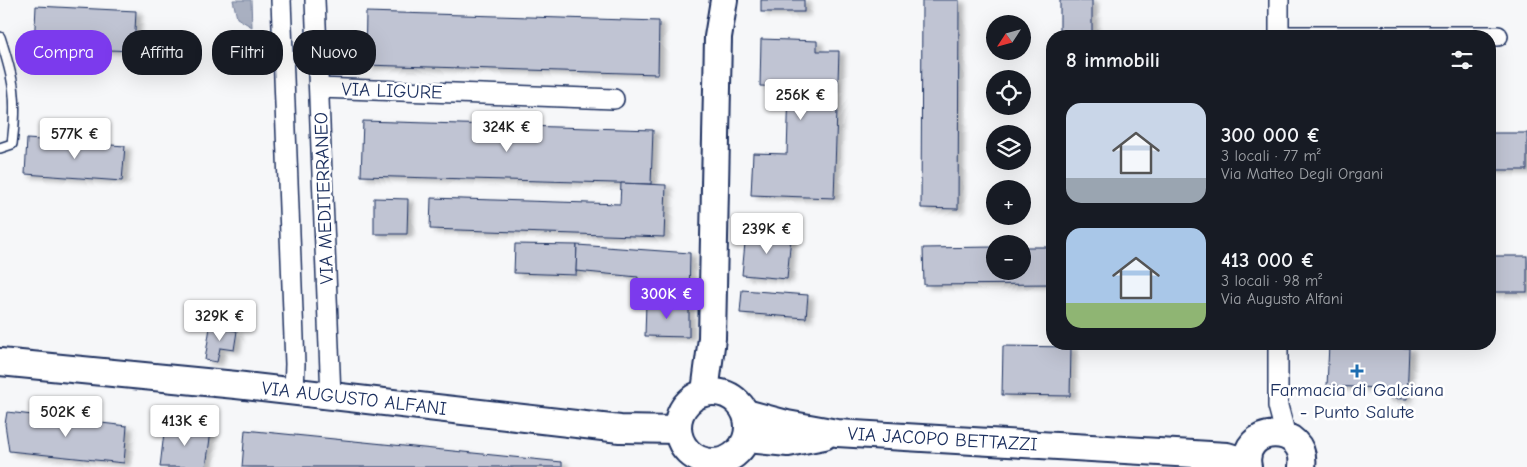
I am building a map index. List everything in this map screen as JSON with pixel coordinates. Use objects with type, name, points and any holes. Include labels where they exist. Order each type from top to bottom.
[{"type":"street","name":"VIA MEDITERRANEO","points":[[281,0],[295,364],[294,392]]},
{"type":"street","name":"VIA MEDITERRANEO","points":[[315,0],[331,396]]},
{"type":"street","points":[[705,392],[712,338],[718,47],[724,0]]},
{"type":"street","points":[[1279,0],[1279,30]]},
{"type":"street","name":"VIA LIGURE","points":[[320,88],[614,99]]},
{"type":"street","points":[[1253,451],[1278,406],[1278,350]]},
{"type":"street","name":"VIA AUGUSTO ALFANI","points":[[0,362],[294,392],[620,429],[678,430]]},
{"type":"street","points":[[705,392],[725,393],[733,398],[746,413],[749,430],[742,448],[734,456],[713,465],[694,456],[680,440],[678,430],[682,410],[688,402],[705,392]]},
{"type":"street","name":"VIA JACOPO BETTAZZI","points":[[746,413],[837,433],[1253,451]]},
{"type":"street","name":"VIA JACOPO BETTAZZI","points":[[747,439],[788,443],[837,433]]},
{"type":"street","points":[[1253,451],[1297,444],[1307,464]]},
{"type":"lane","points":[[0,37],[12,72],[16,102],[12,144],[0,148]]},
{"type":"water","points":[[233,0],[251,0],[252,27],[237,18]]},
{"type":"building","points":[[761,0],[804,0],[804,12],[761,12]]},
{"type":"building","points":[[922,0],[959,0],[958,209],[921,208]]},
{"type":"building","points":[[1060,0],[1092,0],[1092,30],[1060,30]]},
{"type":"building","points":[[36,6],[136,11],[135,30],[122,30],[122,51],[112,50],[112,30],[35,30]]},
{"type":"building","points":[[366,12],[659,21],[658,74],[376,65],[376,30],[366,30]]},
{"type":"building","points":[[761,39],[817,41],[817,51],[839,51],[834,198],[751,195],[753,153],[787,154],[789,87],[760,86]]},
{"type":"building","points":[[363,121],[653,130],[651,184],[361,176]]},
{"type":"building","points":[[1496,133],[1527,133],[1527,170],[1496,170]]},
{"type":"building","points":[[27,139],[125,146],[122,181],[25,174]]},
{"type":"building","points":[[621,183],[666,185],[664,237],[430,229],[431,198],[620,204]]},
{"type":"building","points":[[374,198],[408,199],[407,234],[374,234]]},
{"type":"building","points":[[746,232],[791,236],[787,279],[742,275]]},
{"type":"building","points":[[515,244],[577,245],[576,275],[514,273]]},
{"type":"building","points":[[577,245],[690,253],[689,303],[637,302],[638,277],[576,271]]},
{"type":"building","points":[[986,247],[986,280],[1031,280],[1031,247],[1046,247],[1046,284],[924,285],[923,248]]},
{"type":"building","points":[[1496,256],[1527,256],[1527,292],[1496,292]]},
{"type":"building","points":[[742,290],[808,295],[806,318],[740,313]]},
{"type":"building","points":[[646,302],[689,303],[689,337],[645,336]]},
{"type":"building","points":[[210,327],[237,331],[234,350],[220,348],[217,362],[205,360]]},
{"type":"building","points":[[1003,346],[1046,347],[1046,350],[1071,350],[1070,396],[1002,395]]},
{"type":"building","points":[[1329,350],[1409,350],[1407,399],[1385,398],[1385,388],[1327,386]]},
{"type":"building","points":[[7,412],[127,426],[124,463],[9,451],[5,424]]},
{"type":"building","points":[[165,424],[211,431],[206,467],[160,467]]},
{"type":"building","points":[[245,430],[562,462],[562,467],[242,467]]},
{"type":"place","name":"Farmacia di Galciana - Punto Salute","points":[[1357,371]]}]
